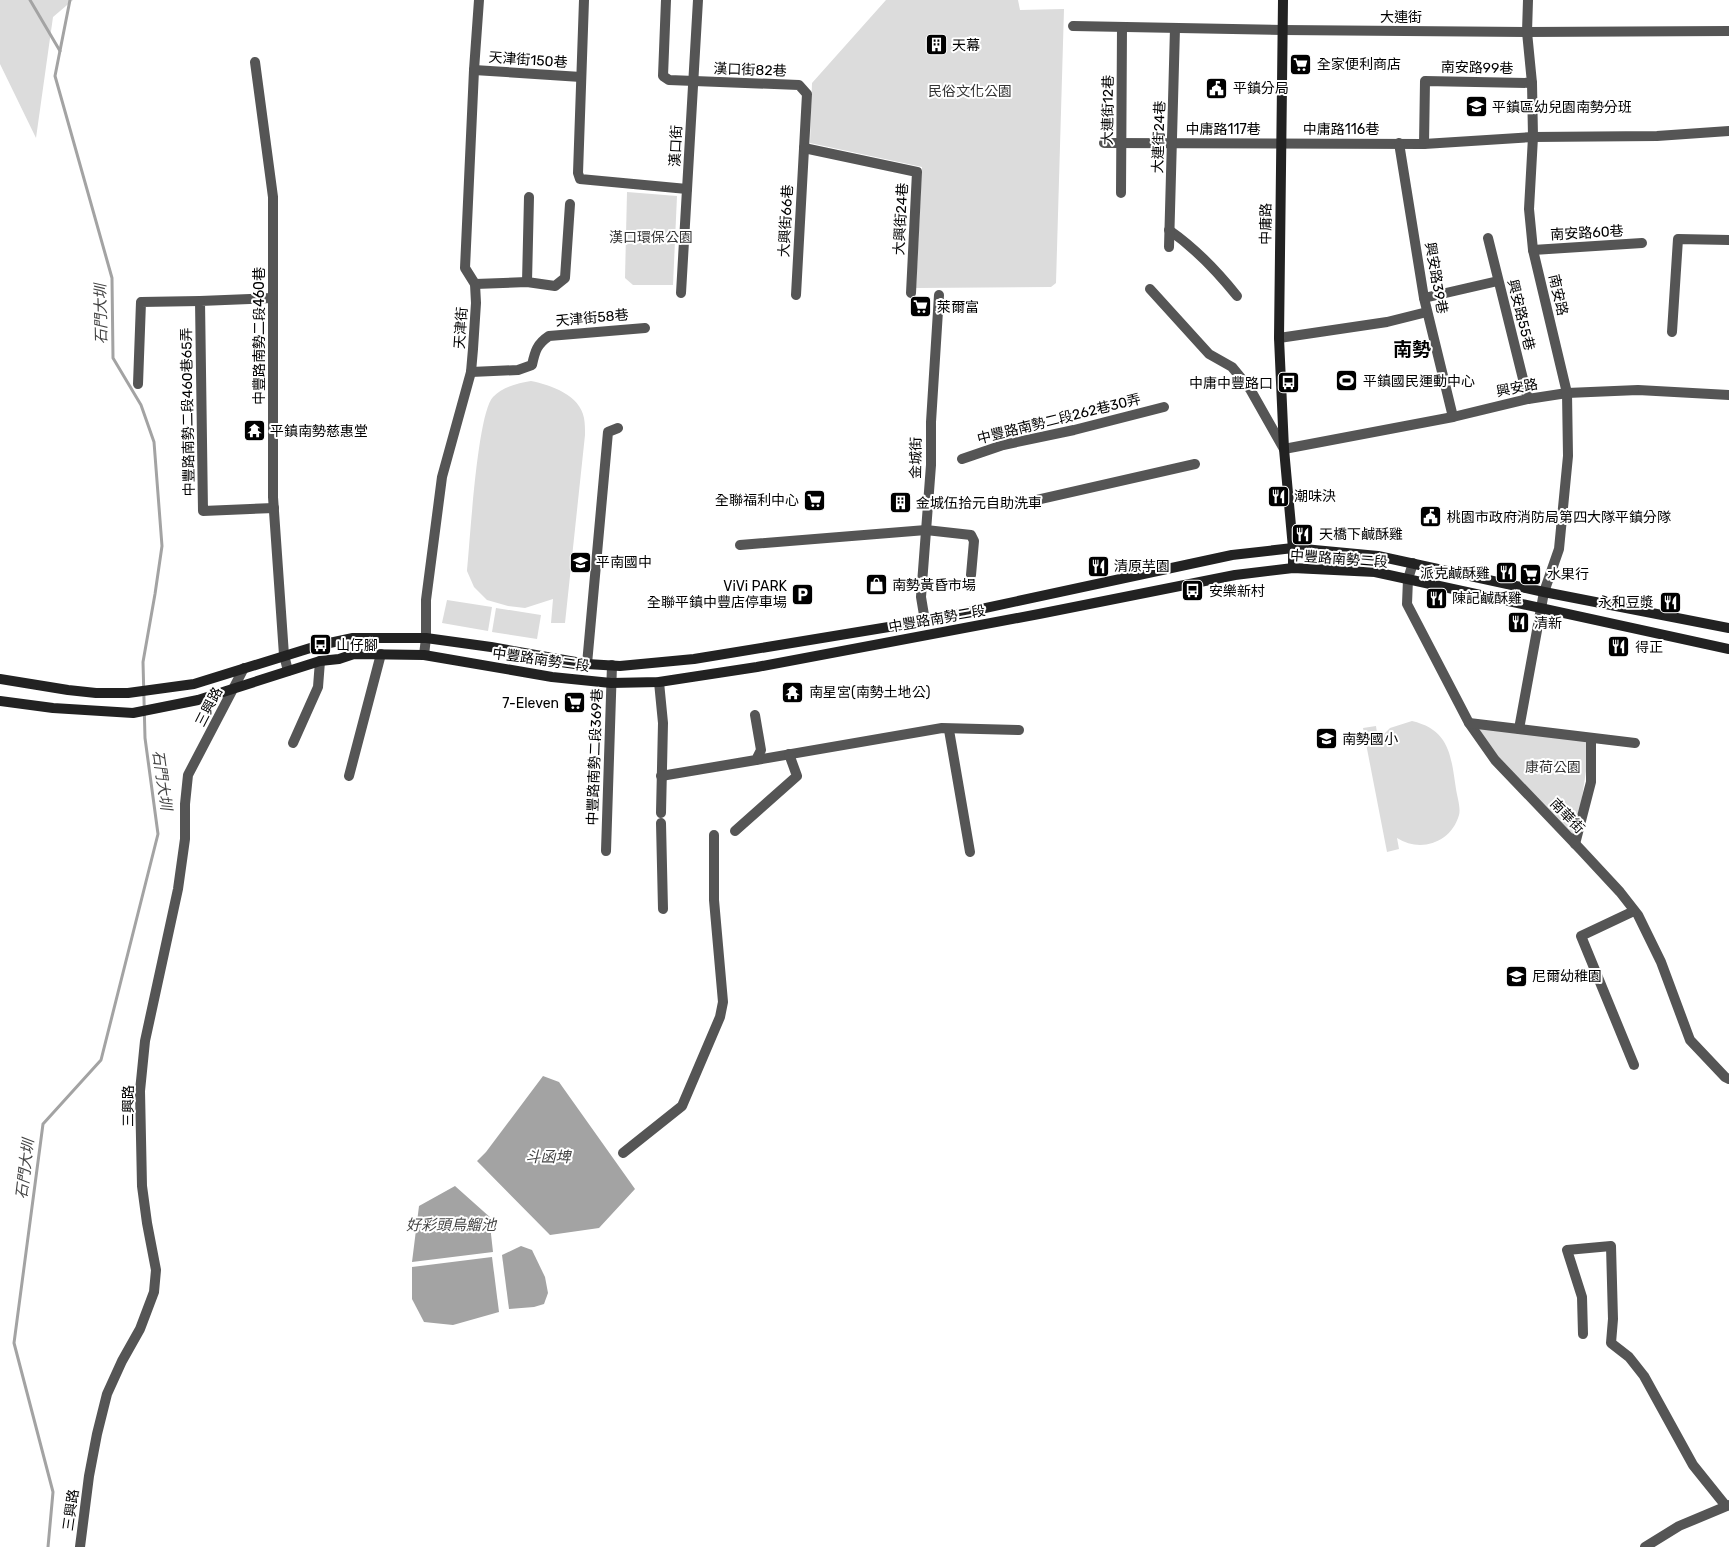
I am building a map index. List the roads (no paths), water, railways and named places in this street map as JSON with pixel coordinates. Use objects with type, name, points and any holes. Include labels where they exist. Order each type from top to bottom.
[{"type":"main road","name":"中庸路","points":[[1283,0],[1279,338],[1284,449],[1293,548],[1293,568]]},
{"type":"main road","name":"中豐路南勢二段","points":[[0,679],[36,686],[96,693],[128,693],[194,684],[284,655],[353,638],[426,638],[587,664],[612,665],[694,659],[925,621],[1232,555],[1293,548],[1378,556],[1544,592],[1729,628]]},
{"type":"main road","name":"中豐路南勢二段","points":[[0,701],[52,708],[134,713],[198,700],[320,661],[339,659],[354,654],[424,655],[552,677],[611,683],[659,682],[757,667],[1235,575],[1293,568],[1375,572],[1729,649]]},
{"type":"street","name":"天津街","points":[[424,655],[426,600],[442,477],[471,372],[476,303],[475,284],[466,268],[474,70],[479,0]]},
{"type":"street","name":"天津街150巷","points":[[584,0],[578,173],[580,179],[688,189]]},
{"type":"street","name":"漢口街82巷","points":[[666,0],[662,76],[669,80],[693,82],[799,85],[807,94],[804,148]]},
{"type":"street","name":"漢口街","points":[[680,293],[688,189],[698,0]]},
{"type":"street","name":"南安路","points":[[1520,728],[1544,592],[1559,549],[1568,456],[1567,393],[1533,250],[1529,209],[1533,137],[1532,83],[1527,32],[1528,0]]},
{"type":"street","name":"大連街","points":[[1073,26],[1527,32],[1729,31]]},
{"type":"street","name":"大連街12巷","points":[[1121,192],[1122,27]]},
{"type":"street","name":"大連街24巷","points":[[1169,247],[1175,28]]},
{"type":"street","name":"中豐路南勢二段460巷","points":[[255,62],[273,197],[274,508],[284,655],[288,671]]},
{"type":"street","name":"天津街150巷","points":[[474,70],[581,77]]},
{"type":"street","name":"南安路99巷","points":[[1424,144],[1425,81],[1532,83]]},
{"type":"street","name":"中庸路116巷","points":[[1282,143],[1424,144],[1533,137],[1657,136],[1729,131]]},
{"type":"street","name":"中庸路117巷","points":[[1104,143],[1282,143]]},
{"type":"street","name":"興安路39巷","points":[[1399,143],[1424,298],[1453,416]]},
{"type":"street","name":"大興街24巷","points":[[804,148],[918,172],[911,293]]},
{"type":"street","name":"大興街66巷","points":[[796,295],[804,148]]},
{"type":"street","points":[[527,282],[529,197]]},
{"type":"street","points":[[475,284],[527,282],[555,286],[565,278],[570,204]]},
{"type":"street","points":[[1169,230],[1188,244],[1237,296]]},
{"type":"street","name":"興安路55巷","points":[[1488,238],[1528,398]]},
{"type":"street","points":[[1672,332],[1678,239],[1729,240]]},
{"type":"street","name":"南安路60巷","points":[[1533,250],[1642,243]]},
{"type":"street","points":[[1424,298],[1498,281]]},
{"type":"street","name":"中庸路","points":[[1150,289],[1209,354],[1232,367],[1238,374],[1250,389],[1284,449]]},
{"type":"street","name":"金城街","points":[[925,621],[921,597],[931,465],[930,422],[939,295]]},
{"type":"street","points":[[138,384],[141,302],[272,298]]},
{"type":"street","name":"中豐路南勢二段460巷65弄","points":[[200,300],[203,511],[274,508]]},
{"type":"street","points":[[1279,338],[1387,322],[1427,312]]},
{"type":"street","name":"天津街58巷","points":[[471,372],[518,370],[532,365],[535,349],[541,341],[549,336],[645,328]]},
{"type":"street","name":"興安路","points":[[1284,449],[1453,416],[1528,398],[1567,393],[1638,390],[1729,395]]},
{"type":"street","name":"中豐路南勢二段262巷30弄","points":[[962,459],[1003,445],[1074,430],[1164,407]]},
{"type":"street","points":[[587,664],[608,432],[618,428]]},
{"type":"street","points":[[1014,505],[1195,464]]},
{"type":"street","points":[[740,545],[926,530],[971,535],[974,541],[971,575]]},
{"type":"street","name":"南華街","points":[[1413,563],[1408,579],[1407,604],[1470,723],[1495,760],[1620,892],[1634,911],[1661,962],[1690,1040],[1729,1079]]},
{"type":"street","points":[[349,776],[381,654]]},
{"type":"street","points":[[293,743],[318,687],[320,661]]},
{"type":"street","name":"中豐路南勢二段369巷","points":[[606,851],[612,665]]},
{"type":"street","name":"三興路","points":[[80,1547],[91,1468],[107,1394],[122,1361],[140,1329],[154,1292],[156,1270],[142,1186],[140,1091],[145,1041],[178,888],[185,839],[185,804],[188,775],[244,668]]},
{"type":"street","points":[[659,682],[664,723],[661,776],[663,909]]},
{"type":"street","points":[[755,715],[761,750],[756,760]]},
{"type":"street","points":[[1470,723],[1635,743]]},
{"type":"street","points":[[661,776],[942,728],[949,730],[1019,730]]},
{"type":"street","points":[[949,730],[970,852]]},
{"type":"street","points":[[1575,844],[1591,782],[1591,738]]},
{"type":"street","points":[[735,831],[796,776],[789,754]]},
{"type":"street","points":[[623,1153],[682,1106],[720,1017],[723,1002],[714,900],[714,835]]},
{"type":"street","points":[[1634,911],[1581,936],[1634,1065]]},
{"type":"street","points":[[1583,1334],[1582,1297],[1567,1250],[1611,1246],[1612,1343],[1629,1357],[1644,1376],[1693,1466],[1728,1505],[1679,1526],[1645,1547]]},
{"type":"water","name":"斗函埤","points":[[543,1076],[559,1082],[635,1189],[599,1228],[550,1235],[477,1161],[486,1152]]},
{"type":"water","name":"好彩頭烏鰡池","points":[[455,1186],[492,1219],[493,1252],[412,1262],[419,1206]]},
{"type":"water","points":[[521,1246],[532,1250],[545,1277],[548,1293],[544,1304],[534,1307],[509,1309],[502,1255]]},
{"type":"water","points":[[492,1257],[499,1312],[453,1325],[424,1322],[412,1299],[412,1267]]},
{"type":"waterway","points":[[30,0],[60,51]]},
{"type":"waterway","name":"石門大圳","points":[[48,1547],[53,1492],[14,1343],[43,1124],[101,1060],[158,834],[145,738],[143,662],[162,546],[154,442],[141,405],[113,358],[112,278],[55,76],[70,0]]},
{"type":"place","name":"天幕","points":[[936,45]]},
{"type":"place","name":"全家便利商店","points":[[1301,64]]},
{"type":"place","name":"平鎮分局","points":[[1217,88]]},
{"type":"place","name":"平鎮區幼兒園南勢分班","points":[[1476,107]]},
{"type":"place","name":"萊爾富","points":[[921,307]]},
{"type":"place","name":"平鎮國民運動中心","points":[[1347,381]]},
{"type":"place","name":"中庸中豐路口","points":[[1289,383]]},
{"type":"place","name":"平鎮南勢慈惠堂","points":[[254,431]]},
{"type":"place","name":"潮味決","points":[[1278,496]]},
{"type":"place","name":"全聯福利中心","points":[[815,500]]},
{"type":"place","name":"金城伍拾元自助洗車","points":[[900,503]]},
{"type":"place","name":"桃園市政府消防局第四大隊平鎮分隊","points":[[1431,517]]},
{"type":"place","name":"天橋下鹹酥雞","points":[[1303,534]]},
{"type":"place","name":"平南國中","points":[[580,562]]},
{"type":"place","name":"清原芋園","points":[[1098,566]]},
{"type":"place","name":"派克鹹酥雞","points":[[1506,573]]},
{"type":"place","name":"水果行","points":[[1531,574]]},
{"type":"place","name":"南勢黃昏市場","points":[[876,585]]},
{"type":"place","name":"安樂新村","points":[[1193,591]]},
{"type":"place","name":"ViVi PARK 全聯平鎮中豐店停車場","points":[[803,594]]},
{"type":"place","name":"陳記鹹酥雞","points":[[1436,598]]},
{"type":"place","name":"永和豆漿","points":[[1670,602]]},
{"type":"place","name":"清新","points":[[1518,623]]},
{"type":"place","name":"山仔腳","points":[[320,645]]},
{"type":"place","name":"得正","points":[[1619,647]]},
{"type":"place","name":"南星宮(南勢土地公)","points":[[793,692]]},
{"type":"place","name":"7-Eleven","points":[[575,703]]},
{"type":"place","name":"南勢國小","points":[[1326,739]]},
{"type":"place","name":"尼爾幼稚園","points":[[1516,976]]},
{"type":"district","name":"南勢","points":[[1412,349]]},
{"type":"park label","name":"民俗文化公園","points":[[970,91]]},
{"type":"park label","name":"漢口環保公園","points":[[651,237]]},
{"type":"park label","name":"康荷公園","points":[[1553,767]]}]
